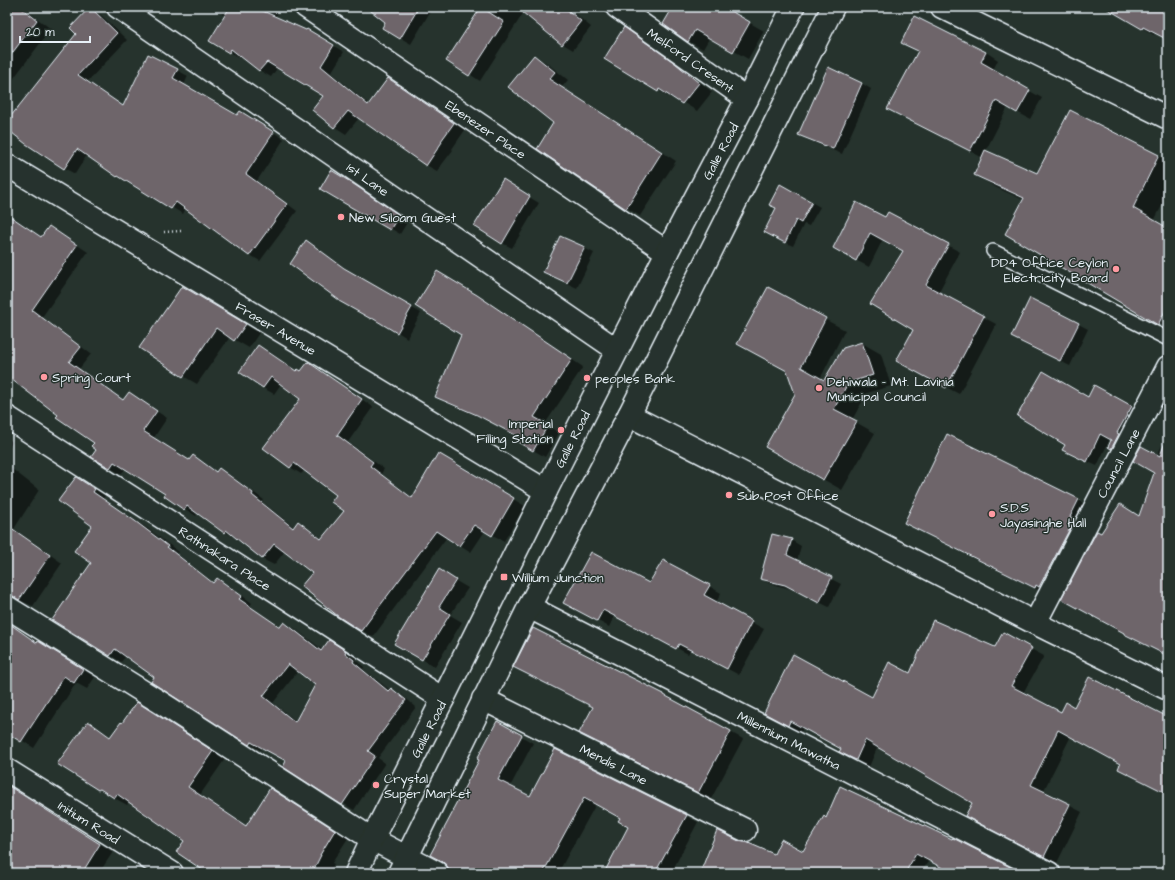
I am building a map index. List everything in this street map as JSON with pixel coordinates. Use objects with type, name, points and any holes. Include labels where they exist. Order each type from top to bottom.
[{"type":"main road","name":"1st Lane","points":[[118,7],[617,350]]},
{"type":"main road","name":"Ebenezer Place","points":[[306,7],[667,252]]},
{"type":"main road","name":"Melford Cresent","points":[[617,7],[746,99]]},
{"type":"main road","name":"Galle Road","points":[[356,873],[617,350],[793,7]]},
{"type":"main road","points":[[403,865],[529,607],[629,416],[833,7]]},
{"type":"main road","points":[[942,7],[1168,118]]},
{"type":"main road","name":"Fraser Avenue","points":[[7,166],[546,491]]},
{"type":"main road","name":"Council Lane","points":[[1035,623],[1168,368]]},
{"type":"main road","points":[[629,416],[1035,623],[1168,688]]},
{"type":"main road","name":"Rathnakara Place","points":[[7,417],[443,699]]},
{"type":"main road","points":[[7,607],[163,704],[372,839],[403,865],[437,873]]},
{"type":"main road","name":"Millennium Mawatha","points":[[529,607],[1049,873]]},
{"type":"main road","name":"Mendis Lane","points":[[483,699],[745,830]]},
{"type":"main road","name":"Initium Road","points":[[7,770],[172,873]]},
{"type":"lane","points":[[993,251],[1168,340]]},
{"type":"building","points":[[7,7],[20,7],[37,20],[7,60]]},
{"type":"building","points":[[90,7],[117,33],[78,75],[123,106],[148,54],[178,69],[173,78],[237,115],[240,111],[274,132],[246,174],[287,204],[249,256],[176,202],[171,209],[118,176],[117,177],[77,149],[64,169],[26,144],[7,129],[7,121],[76,34],[70,28]]},
{"type":"building","points":[[230,7],[254,7],[306,30],[307,29],[334,45],[321,66],[368,105],[388,78],[454,123],[426,166],[348,111],[334,128],[312,110],[323,96],[267,62],[259,71],[231,49],[229,53],[209,41]]},
{"type":"building","points":[[366,7],[419,7],[400,39],[382,28],[385,22]]},
{"type":"building","points":[[481,7],[504,22],[469,76],[446,61]]},
{"type":"building","points":[[516,7],[564,7],[581,21],[562,45]]},
{"type":"building","points":[[673,7],[724,7],[750,22],[733,52],[695,30],[688,42],[663,24]]},
{"type":"building","points":[[1104,7],[1168,7],[1168,40],[1143,27],[1142,29]]},
{"type":"building","points":[[914,16],[986,52],[981,62],[1030,90],[1017,113],[996,101],[970,151],[887,109],[918,51],[901,43]]},
{"type":"building","points":[[624,27],[675,63],[699,83],[682,104],[659,89],[658,92],[604,59]]},
{"type":"building","points":[[534,55],[555,72],[549,79],[662,152],[626,209],[537,149],[553,123],[508,87]]},
{"type":"building","points":[[828,67],[862,83],[833,149],[798,135]]},
{"type":"building","name":"DD4 Office Ceylon Electricity Board","points":[[1070,110],[1159,155],[1133,208],[1168,228],[1168,305],[1158,325],[1005,234],[1024,198],[974,175],[985,150],[1037,173]]},
{"type":"building","points":[[331,170],[399,215],[390,230],[320,189]]},
{"type":"building","points":[[503,179],[530,196],[502,244],[474,226]]},
{"type":"building","points":[[780,184],[812,202],[801,223],[796,220],[785,243],[764,232],[776,208],[769,205]]},
{"type":"building","points":[[856,202],[885,217],[888,212],[949,244],[926,285],[984,316],[946,388],[896,361],[913,330],[870,304],[903,251],[870,233],[856,261],[833,248]]},
{"type":"building","points":[[7,214],[41,237],[49,226],[77,245],[32,310],[81,347],[69,362],[123,400],[129,392],[157,411],[143,431],[189,460],[193,455],[216,472],[219,468],[253,493],[252,495],[293,528],[298,521],[321,539],[344,511],[331,502],[336,495],[294,463],[290,468],[263,448],[300,399],[271,377],[263,388],[239,372],[258,345],[296,371],[298,369],[301,371],[308,362],[362,399],[337,435],[373,462],[370,466],[412,498],[438,453],[514,498],[492,536],[474,525],[459,546],[436,531],[361,631],[339,617],[301,586],[312,573],[274,544],[262,559],[226,530],[224,533],[187,506],[184,510],[164,496],[165,494],[114,462],[110,468],[91,457],[96,450],[91,446],[94,443],[56,417],[58,415],[7,376]]},
{"type":"building","points":[[560,236],[585,247],[567,283],[543,272]]},
{"type":"building","points":[[306,240],[344,268],[412,307],[397,333],[339,301],[290,264]]},
{"type":"building","points":[[437,271],[477,295],[572,359],[534,417],[548,425],[533,451],[516,441],[519,437],[477,415],[435,397],[461,335],[415,306]]},
{"type":"building","points":[[182,286],[246,324],[234,341],[216,328],[183,377],[139,348]]},
{"type":"building","name":"Dehiwala - Mt. Lavinia Municipal Council","points":[[768,287],[826,318],[801,367],[824,380],[843,348],[862,342],[873,375],[848,383],[834,409],[857,421],[823,480],[765,447],[795,394],[787,371],[737,344]]},
{"type":"building","points":[[1030,298],[1079,323],[1060,361],[1011,337]]},
{"type":"building","points":[[1043,371],[1088,397],[1094,385],[1132,406],[1117,433],[1119,434],[1111,449],[1108,447],[1111,440],[1100,434],[1087,462],[1062,450],[1065,445],[1017,416]]},
{"type":"building","points":[[947,434],[1079,499],[1070,517],[1075,519],[1039,587],[1036,585],[1035,588],[904,523]]},
{"type":"building","points":[[1165,442],[1168,442],[1168,656],[1124,634],[1061,599],[1097,531],[1101,533],[1120,504],[1139,516],[1154,473],[1133,461],[1141,446],[1160,456]]},
{"type":"building","points":[[76,477],[95,489],[93,492],[168,546],[167,547],[213,583],[217,578],[242,596],[239,599],[280,627],[284,622],[321,651],[329,640],[346,651],[345,653],[354,660],[353,662],[388,691],[391,688],[406,700],[368,751],[375,756],[342,805],[283,767],[286,761],[251,742],[249,745],[151,682],[154,677],[115,649],[110,656],[52,620],[91,563],[74,551],[92,526],[58,501]],"holes":[[[288,664],[315,685],[295,722],[263,696]]]},
{"type":"building","points":[[7,525],[50,555],[19,600],[13,596],[7,595]]},
{"type":"building","points":[[772,534],[792,539],[787,555],[832,577],[819,603],[785,585],[760,579]]},
{"type":"building","points":[[591,552],[649,583],[663,560],[710,585],[704,595],[752,621],[727,669],[679,644],[676,649],[603,610],[597,621],[563,603]]},
{"type":"building","points":[[439,569],[456,580],[439,607],[450,614],[422,660],[394,644]]},
{"type":"building","points":[[933,620],[995,647],[1003,632],[1032,648],[1011,686],[1061,712],[1066,702],[1074,707],[1089,677],[1168,717],[1168,794],[1118,769],[1120,764],[1058,730],[1031,785],[1070,804],[1044,857],[965,816],[972,803],[865,740],[856,760],[839,752],[841,749],[790,721],[788,726],[764,713],[793,654],[872,697],[889,662],[910,673]]},
{"type":"building","points":[[7,622],[37,643],[38,641],[83,669],[74,683],[64,676],[21,742],[7,733]]},
{"type":"building","points":[[533,628],[664,694],[731,731],[698,793],[579,733],[593,707],[513,667]]},
{"type":"building","points":[[137,702],[213,751],[188,787],[246,826],[270,788],[335,830],[320,855],[312,873],[207,873],[176,852],[184,841],[117,794],[114,798],[100,789],[98,790],[57,764],[88,721],[110,737]]},
{"type":"building","points":[[497,721],[522,735],[498,780],[530,796],[555,749],[687,815],[655,873],[604,873],[628,827],[618,821],[620,818],[584,798],[543,873],[455,873],[443,862],[430,855],[479,760],[477,759]]},
{"type":"building","points":[[7,785],[100,844],[82,873],[7,873]]},
{"type":"building","points":[[840,786],[952,839],[953,838],[1022,873],[952,873],[916,854],[905,873],[700,873],[717,830],[739,841],[746,842],[774,854],[781,839],[803,851],[824,816],[826,818]]},
{"type":"place","name":"New Siloam Guest","points":[[341,217]]},
{"type":"place","name":"DD4 Office Ceylon Electricity Board","points":[[1116,269]]},
{"type":"place","name":"Spring Court","points":[[44,377]]},
{"type":"place","name":"peoples Bank","points":[[587,378]]},
{"type":"place","name":"Dehiwala - Mt. Lavinia Municipal Council","points":[[819,388]]},
{"type":"place","name":"Imperial Filling Station","points":[[561,430]]},
{"type":"place","name":"Sub Post Office","points":[[729,495]]},
{"type":"place","name":"S.D.S Jayasinghe Hall","points":[[992,514]]},
{"type":"place","name":"Willium Junction","points":[[504,577]]},
{"type":"place","name":"Crystal Super Market","points":[[376,785]]}]
